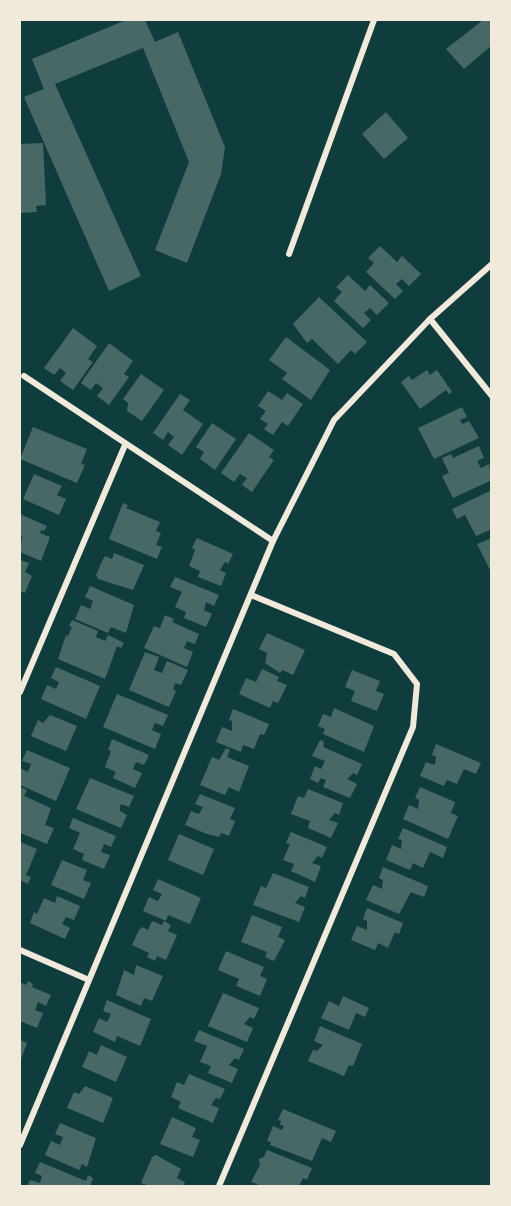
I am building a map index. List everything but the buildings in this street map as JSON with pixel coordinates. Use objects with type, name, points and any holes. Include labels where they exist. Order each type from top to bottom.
[{"type":"street","points":[[289,254],[374,20]]},
{"type":"street","points":[[20,1140],[273,541],[334,420],[430,319],[492,264]]},
{"type":"street","points":[[430,319],[492,396]]},
{"type":"street","points":[[24,376],[273,541]]},
{"type":"street","points":[[20,692],[125,445]]},
{"type":"street","points":[[219,1186],[412,727],[417,684],[394,654],[250,595]]},
{"type":"street","points":[[20,950],[89,980]]}]
